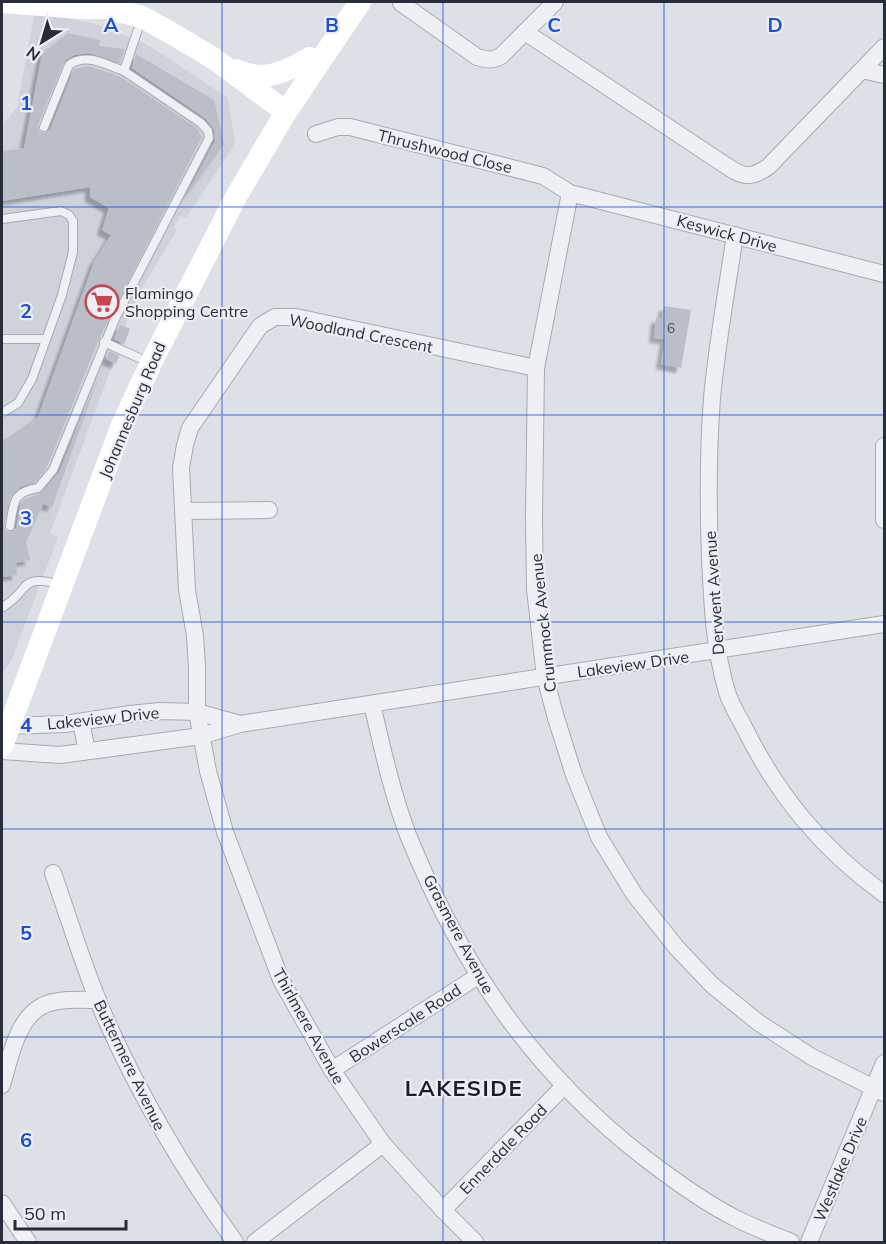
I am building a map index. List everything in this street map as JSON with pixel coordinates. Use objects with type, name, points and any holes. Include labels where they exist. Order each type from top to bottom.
[{"type":"street","points":[[3,2],[81,8],[100,5],[142,17],[213,58],[245,74],[258,77],[281,73],[310,58]]},
{"type":"street","name":"Johannesburg Road","points":[[3,727],[28,646],[122,425],[146,361],[220,227],[281,109],[346,2]]},
{"type":"street","name":"Johannesburg Road","points":[[281,109],[360,2]]},
{"type":"street","points":[[401,3],[477,57],[494,60],[501,56],[555,2]]},
{"type":"street","points":[[525,32],[718,161],[746,177],[757,175],[768,167],[885,47]]},
{"type":"street","points":[[213,58],[281,109]]},
{"type":"street","points":[[862,70],[885,75]]},
{"type":"street","name":"Thrushwood Close","points":[[316,134],[338,127],[350,127],[543,176],[570,193]]},
{"type":"street","name":"Keswick Drive","points":[[570,193],[885,274]]},
{"type":"street","name":"Crummock Avenue","points":[[570,193],[536,368],[534,496],[535,589],[545,676],[574,775],[599,837],[634,894],[676,947],[712,985],[759,1023],[812,1057],[879,1091]]},
{"type":"street","name":"Derwent Avenue","points":[[735,235],[716,364],[709,454],[711,575],[717,651],[728,695],[783,795],[819,838],[854,872],[885,894]]},
{"type":"street","name":"Woodland Crescent","points":[[201,736],[196,712],[197,667],[195,636],[187,590],[181,468],[190,428],[260,326],[275,317],[296,317],[536,368]]},
{"type":"street","points":[[885,446],[885,520]]},
{"type":"street","points":[[184,511],[268,510]]},
{"type":"street","name":"Lakeview Drive","points":[[2,751],[60,755],[201,736],[240,724],[885,624]]},
{"type":"street","name":"Grasmere Avenue","points":[[372,704],[408,833],[437,900],[478,976],[516,1031],[563,1087],[623,1141],[702,1199],[737,1219],[791,1242]]},
{"type":"street","name":"Lakeview Drive","points":[[3,727],[65,724],[130,714],[196,712],[240,724]]},
{"type":"street","points":[[81,722],[87,751]]},
{"type":"street","name":"Thirlmere Avenue","points":[[201,736],[225,832],[280,980],[332,1070],[383,1144],[475,1242]]},
{"type":"street","name":"Buttermere Avenue","points":[[53,873],[98,1000],[149,1110],[191,1179],[235,1242]]},
{"type":"street","name":"Bowerscale Road","points":[[332,1070],[478,976]]},
{"type":"street","points":[[2,1084],[20,1031],[29,1017],[42,1006],[60,1001],[98,1000]]},
{"type":"street","name":"Westlake Drive","points":[[809,1242],[879,1091],[885,1063]]},
{"type":"street","name":"Ennerdale Road","points":[[443,1210],[563,1087]]},
{"type":"street","points":[[255,1242],[383,1144]]},
{"type":"street","points":[[2,1203],[28,1242]]},
{"type":"lane","points":[[124,71],[142,17]]},
{"type":"lane","points":[[10,526],[17,496],[24,491],[38,488],[53,470],[104,342],[209,138],[208,131],[201,123],[124,71],[88,58],[76,59],[69,65],[44,127]]},
{"type":"lane","points":[[2,219],[61,211],[73,220],[73,252],[62,295],[32,379],[18,403],[2,414]]},
{"type":"lane","points":[[2,339],[46,339]]},
{"type":"lane","points":[[104,342],[146,361]]},
{"type":"lane","points":[[3,607],[32,581],[41,580],[56,584]]},
{"type":"shaded area","points":[[35,11],[95,24],[144,43],[162,54],[228,98],[235,144],[186,218],[180,216],[173,228],[177,230],[145,283],[125,326],[130,329],[116,364],[112,366],[50,533],[58,537],[12,659],[2,674],[2,126],[17,108]]},
{"type":"building","name":"Flamingo Shopping Centre","points":[[68,33],[100,40],[99,46],[125,49],[120,63],[89,53],[74,55],[65,60],[38,125],[39,131],[44,133],[50,130],[74,69],[89,66],[121,77],[197,128],[202,137],[99,339],[47,467],[35,482],[20,487],[10,498],[4,526],[6,531],[10,532],[16,528],[23,500],[42,493],[59,473],[101,371],[52,507],[43,504],[26,542],[30,560],[16,563],[17,575],[2,577],[2,440],[38,417],[94,262],[111,235],[102,230],[109,208],[90,197],[90,187],[2,201],[2,151],[24,148],[42,54]]},
{"type":"building","points":[[136,54],[214,100],[224,144],[184,200],[215,141],[214,129],[205,118],[132,68]]},
{"type":"building","points":[[664,306],[691,310],[681,368],[661,364],[665,339],[654,338],[656,318],[662,318]]},
{"type":"building","points":[[120,325],[130,329],[124,344],[114,339]]},
{"type":"building","points":[[109,351],[119,356],[116,364],[106,359]]},
{"type":"place","name":"Flamingo Shopping Centre","points":[[102,302]]},
{"type":"district","name":"LAKESIDE","points":[[464,1088]]}]
